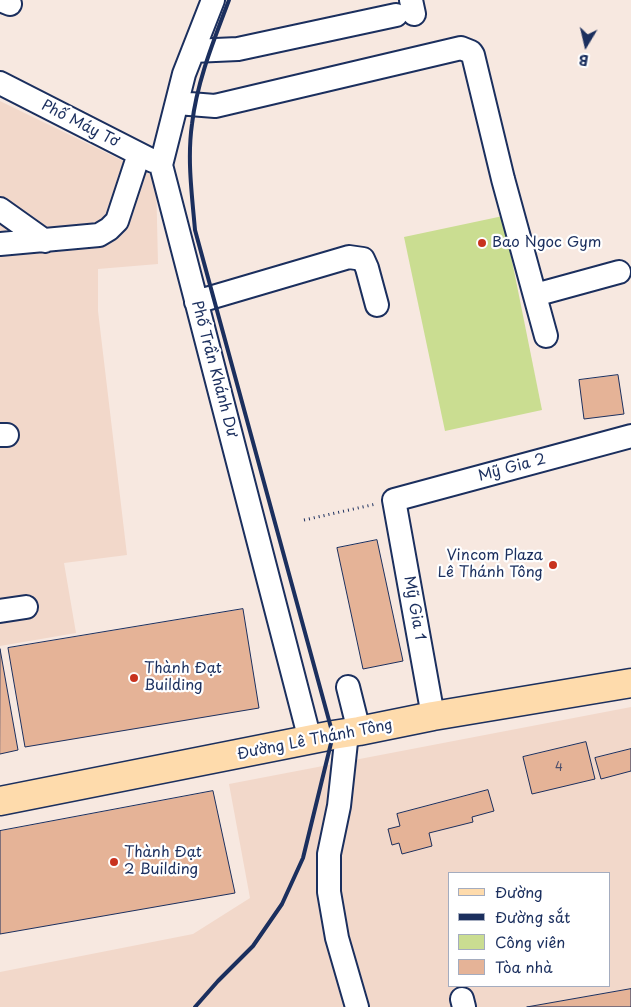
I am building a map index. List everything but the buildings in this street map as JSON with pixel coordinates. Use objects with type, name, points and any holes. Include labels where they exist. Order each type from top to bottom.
[{"type":"main road","name":"Đường Lê Thánh Tông","points":[[0,801],[433,716],[631,683]]},
{"type":"street","name":"Phố Trần Khánh Dư","points":[[213,0],[184,74],[161,165],[310,740]]},
{"type":"street","points":[[193,51],[238,49],[407,10]]},
{"type":"street","points":[[177,103],[215,106],[461,48],[471,52],[546,336]]},
{"type":"street","name":"Phố Máy Tơ","points":[[0,83],[161,165]]},
{"type":"street","points":[[0,244],[99,235],[109,229],[117,220],[139,154]]},
{"type":"street","points":[[0,209],[44,241]]},
{"type":"street","points":[[196,302],[349,257],[363,260],[368,268],[377,305]]},
{"type":"street","points":[[535,295],[619,272]]},
{"type":"street","name":"Mỹ Gia 2","points":[[394,500],[631,436]]},
{"type":"street","name":"Mỹ Gia 1","points":[[394,500],[433,716]]},
{"type":"street","points":[[0,611],[26,607]]},
{"type":"street","points":[[348,687],[353,732],[340,806],[329,854],[329,892],[337,938],[357,1007]]},
{"type":"path","points":[[304,520],[394,500]]},
{"type":"shaded area","points":[[0,101],[156,177],[158,264],[98,269],[98,311],[127,555],[64,563],[76,633],[0,646]]},
{"type":"shaded area","points":[[631,707],[631,1007],[0,1007],[0,972],[193,934],[250,898],[229,784]]},
{"type":"green space","points":[[503,216],[542,410],[445,431],[404,237]]},
{"type":"railway","points":[[195,1007],[253,946],[282,904],[303,858],[333,735],[195,230],[190,164],[194,108],[212,45],[229,0]]},
{"type":"place","name":"Bao Ngoc Gym","points":[[482,243]]},
{"type":"place","name":"Vincom Plaza Lê Thánh Tông","points":[[553,565]]},
{"type":"place","name":"Thành Đạt Building","points":[[134,678]]},
{"type":"place","name":"Thành Đạt 2 Building","points":[[114,862]]}]
